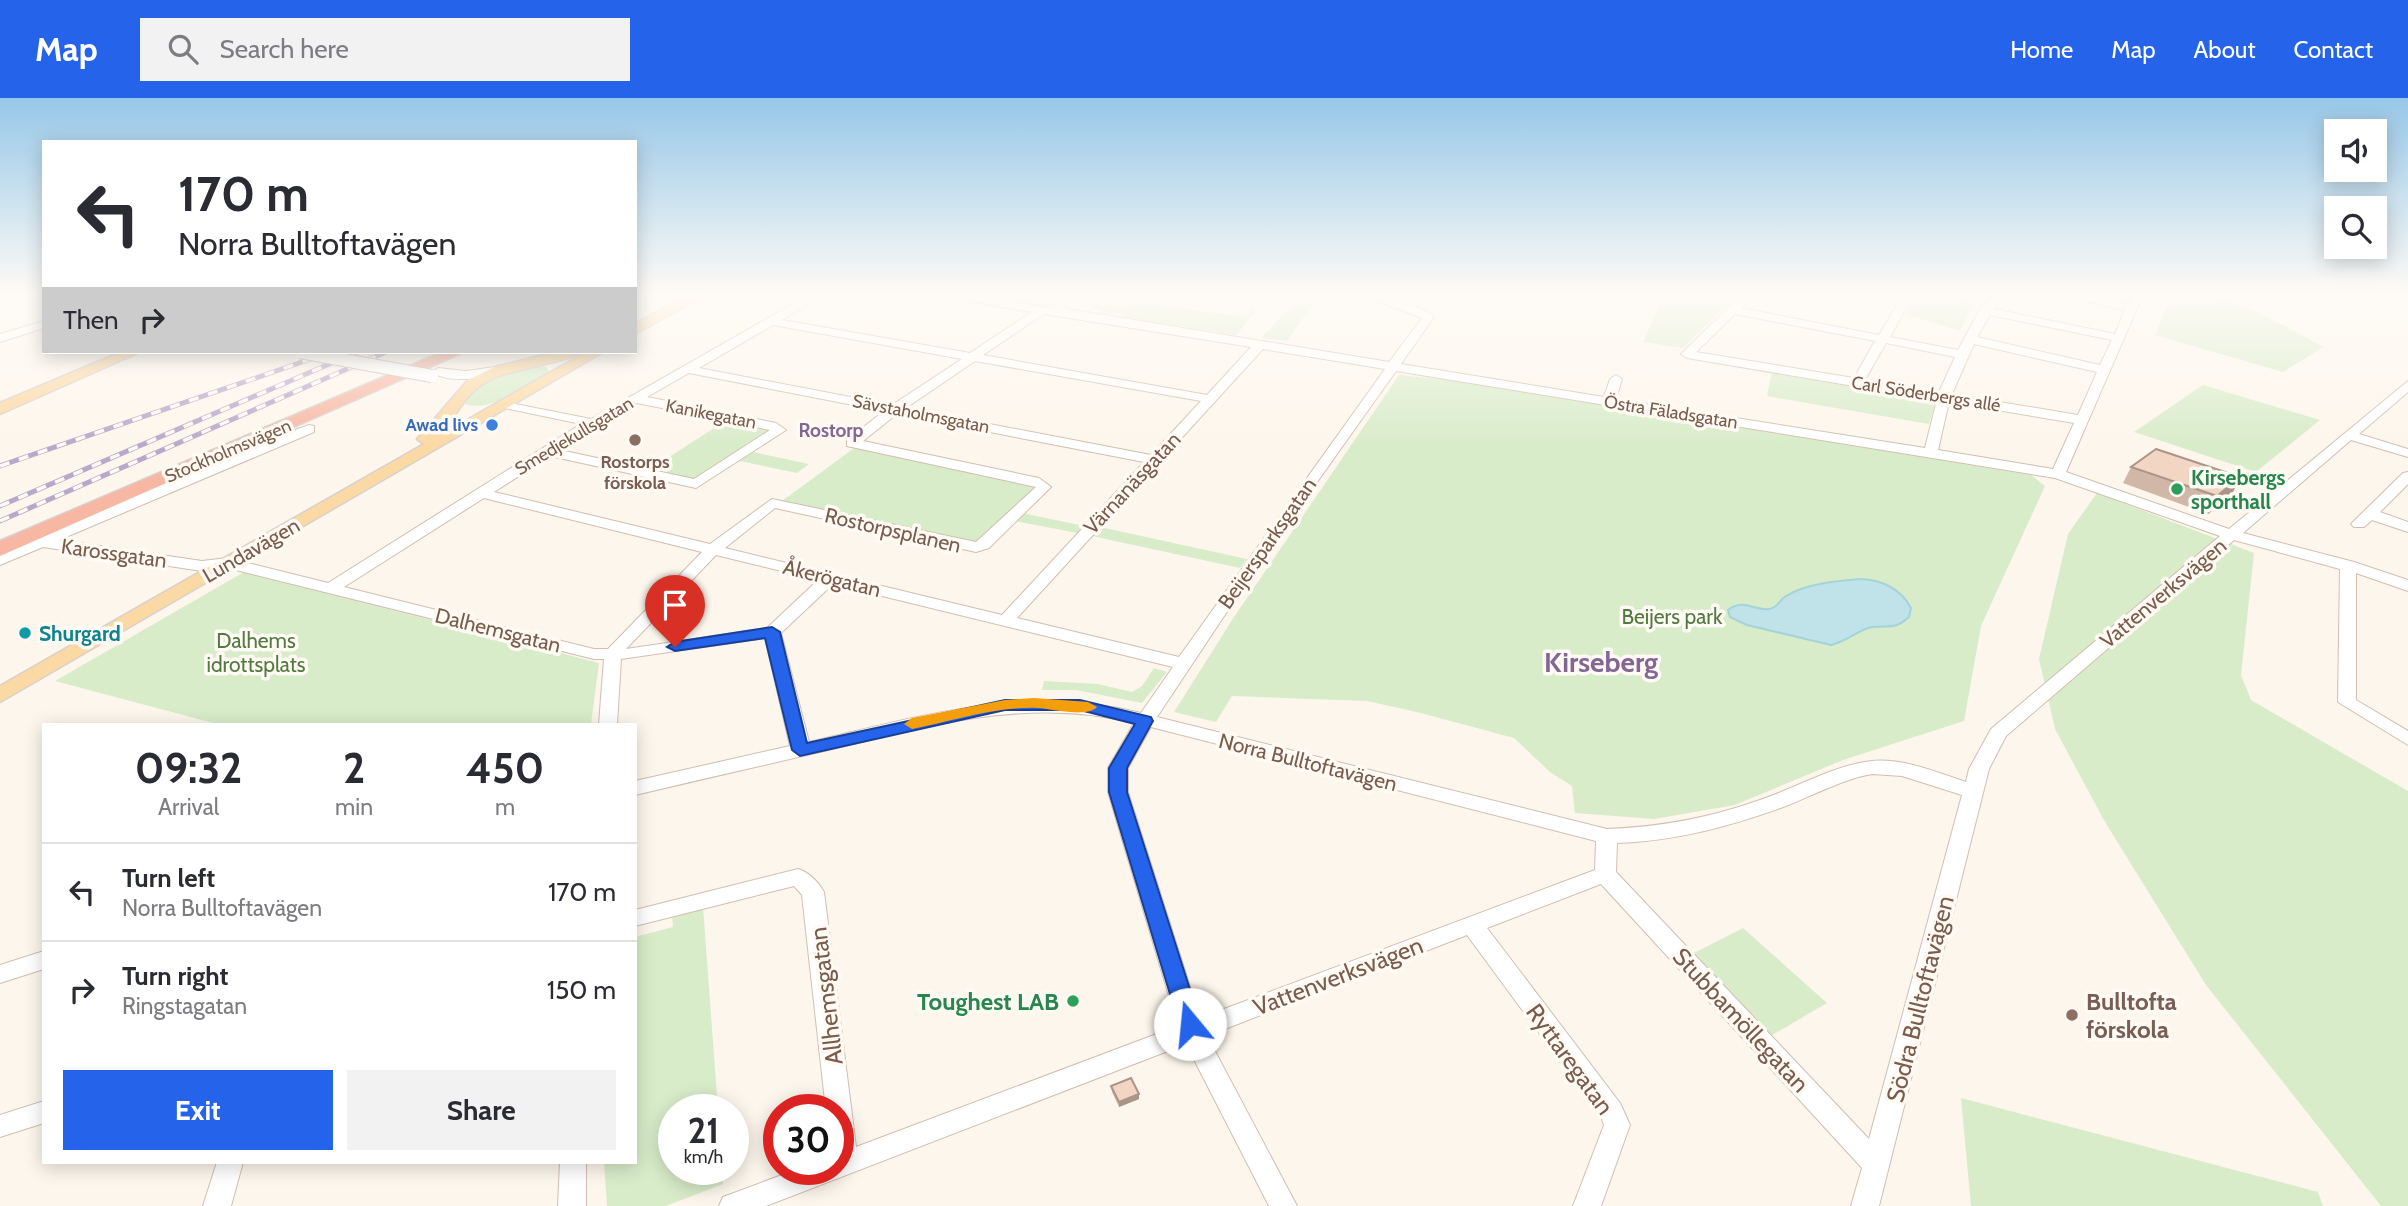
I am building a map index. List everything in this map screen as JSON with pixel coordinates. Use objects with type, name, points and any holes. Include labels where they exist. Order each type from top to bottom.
[{"type":"highway","name":"Stockholmsvägen","points":[[0,540],[434,354]]},
{"type":"highway","name":"Stockholmsvägen","points":[[0,549],[451,354]]},
{"type":"main road","points":[[0,400],[108,354]]},
{"type":"main road","points":[[0,409],[129,354]]},
{"type":"main road","name":"Lundavägen","points":[[0,680],[423,440],[443,423],[459,400],[482,379],[564,354]]},
{"type":"main road","name":"Lundavägen","points":[[0,695],[592,354]]},
{"type":"main road","points":[[529,363],[554,365],[557,371],[554,376]]},
{"type":"main road","name":"Lundavägen","points":[[459,400],[459,407],[472,411],[503,405]]},
{"type":"street","name":"Smedjekullsgatan","points":[[331,588],[593,423],[731,344]]},
{"type":"street","points":[[898,344],[1209,399]]},
{"type":"street","points":[[895,410],[992,344]]},
{"type":"street","name":"Östra Fäladsgatan","points":[[1252,344],[2058,474],[2232,535],[2348,565],[2408,586]]},
{"type":"street","name":"Beijersparksgatan","points":[[1283,1206],[1192,1031],[1118,792],[1118,768],[1145,721],[1407,344]]},
{"type":"street","name":"Carl Söderbergs allé","points":[[1698,344],[1687,354],[2083,420]]},
{"type":"street","points":[[1857,383],[1882,344]]},
{"type":"street","points":[[1909,344],[1961,354]]},
{"type":"street","points":[[1931,453],[1946,398],[1966,344]]},
{"type":"street","points":[[1989,344],[2104,370]]},
{"type":"street","points":[[2058,474],[2116,344]]},
{"type":"street","name":"Värnanäsgatan","points":[[1005,621],[1260,345]]},
{"type":"street","points":[[312,354],[435,374],[479,374],[512,368]]},
{"type":"street","points":[[332,354],[456,380],[461,387],[459,400]]},
{"type":"street","name":"Sävstaholmsgatan","points":[[687,369],[1154,460]]},
{"type":"street","points":[[1609,401],[1616,379]]},
{"type":"street","name":"Vattenverksvägen","points":[[1973,791],[1987,751],[2003,729],[2408,385]]},
{"type":"street","name":"Kanikegatan","points":[[547,452],[696,484],[779,428],[636,399]]},
{"type":"street","points":[[503,405],[593,423]]},
{"type":"street","name":"Rostorpsplanen","points":[[712,550],[772,503],[976,547],[983,545],[1044,486],[1039,482],[852,443],[895,410]]},
{"type":"street","points":[[0,560],[309,429]]},
{"type":"street","points":[[2349,435],[2408,453]]},
{"type":"street","points":[[2408,477],[2365,519],[2408,527]]},
{"type":"street","name":"Åkerögatan","points":[[480,493],[1184,664]]},
{"type":"street","name":"Karossgatan","points":[[41,542],[202,566],[229,563]]},
{"type":"street","points":[[608,723],[613,654],[712,550]]},
{"type":"street","name":"Dalhemsgatan","points":[[229,563],[594,654],[613,654],[772,632]]},
{"type":"street","points":[[2348,565],[2347,702],[2408,739]]},
{"type":"street","points":[[800,750],[772,632],[830,578]]},
{"type":"street","name":"Norra Bulltoftavägen","points":[[637,788],[1005,705],[1080,705],[1607,836],[1665,835],[1721,822],[1868,767],[1899,769],[1973,791]]},
{"type":"street","name":"Södra Bulltoftavägen","points":[[1865,1206],[1973,791]]},
{"type":"street","points":[[1605,874],[1607,836]]},
{"type":"street","name":"Vattenverksvägen","points":[[854,1160],[1605,874]]},
{"type":"street","name":"Stubbamöllegatan","points":[[1605,874],[1877,1166]]},
{"type":"street","name":"Allhemsgatan","points":[[637,917],[798,877],[813,892],[831,1094]]},
{"type":"street","name":"Ryttaregatan","points":[[1472,925],[1611,1111],[1617,1125],[1587,1206]]},
{"type":"street","points":[[0,974],[42,961]]},
{"type":"street","points":[[3,1131],[42,1113]]},
{"type":"street","points":[[217,1206],[229,1164]]},
{"type":"street","points":[[572,1206],[573,1164]]},
{"type":"street","name":"Vattenverksvägen","points":[[733,1206],[788,1185]]},
{"type":"green space","points":[[1654,344],[1687,344],[1683,348]]},
{"type":"green space","points":[[2185,344],[2317,344],[2323,347],[2283,372]]},
{"type":"green space","points":[[533,366],[546,367],[550,372],[533,385],[497,402],[474,406],[465,404],[475,388],[483,383]]},
{"type":"green space","points":[[1772,371],[1937,399],[1929,424],[1767,396]]},
{"type":"green space","name":"Beijers park","points":[[1399,375],[1458,381],[2031,475],[2045,486],[1981,626],[1964,721],[1843,760],[1735,805],[1654,819],[1575,813],[1572,786],[1550,772],[1514,738],[1417,712],[1367,701],[1232,696],[1216,722],[1174,712],[1234,617]]},
{"type":"green space","points":[[2203,385],[2320,420],[2256,472],[2134,432]]},
{"type":"green space","points":[[725,421],[770,430],[698,480],[649,470]]},
{"type":"green space","points":[[857,446],[1030,482],[1034,489],[978,541],[967,544],[782,501]]},
{"type":"green space","points":[[753,452],[809,464],[797,473],[740,461]]},
{"type":"green space","points":[[2097,493],[2254,553],[2241,675],[2251,700],[2408,791],[2408,1206],[2381,1206],[2206,985],[2105,822],[2055,729],[2039,659],[2068,534]]},
{"type":"green space","points":[[1022,513],[1084,526],[1077,533],[1015,521]]},
{"type":"green space","points":[[1100,527],[1247,559],[1240,568],[1092,536]]},
{"type":"green space","name":"Dalhems idrottsplats","points":[[244,572],[599,663],[591,723],[213,723],[55,681]]},
{"type":"green space","points":[[1154,668],[1167,672],[1142,703],[1076,690],[1042,690],[1044,681],[1098,684],[1132,692],[1142,686]]},
{"type":"green space","points":[[703,907],[717,1094],[658,1094],[658,1185],[720,1185],[666,1206],[607,1206],[604,1164],[637,1164],[637,936],[673,927],[672,915]]},
{"type":"green space","points":[[1743,928],[1827,1003],[1769,1037],[1694,953]]},
{"type":"green space","points":[[1961,1098],[2318,1192],[2323,1206],[1971,1206]]},
{"type":"water","points":[[1861,579],[1876,581],[1896,591],[1911,608],[1909,617],[1896,625],[1872,627],[1831,645],[1747,625],[1730,617],[1728,610],[1739,605],[1772,608],[1786,596],[1803,588]]},
{"type":"building","points":[[2156,449],[2240,477],[2217,496],[2131,467]]},
{"type":"building","points":[[1131,1078],[1139,1094],[1119,1102],[1111,1086]]},
{"type":"railway","points":[[0,466],[325,354]]},
{"type":"railway","points":[[0,506],[352,354]]},
{"type":"railway","points":[[0,521],[381,354]]},
{"type":"slow traffic","points":[[912,724],[1005,705],[1034,703],[1088,707]]},
{"type":"place","name":"Awad livs","points":[[492,425]]},
{"type":"place","name":"Rostorps förskola","points":[[635,440]]},
{"type":"place","name":"Kirsebergs sporthall","points":[[2177,489]]},
{"type":"place","name":"Shurgard","points":[[25,633]]},
{"type":"place","name":"Toughest LAB","points":[[1073,1001]]},
{"type":"place","name":"Bulltofta förskola","points":[[2072,1015]]},
{"type":"district","name":"Rostorp","points":[[831,430]]},
{"type":"district","name":"Kirseberg","points":[[1601,662]]},
{"type":"route","points":[[675,647],[772,632],[800,750],[1005,705],[1080,705],[1145,721],[1118,768],[1118,792],[1190,1024]]}]
